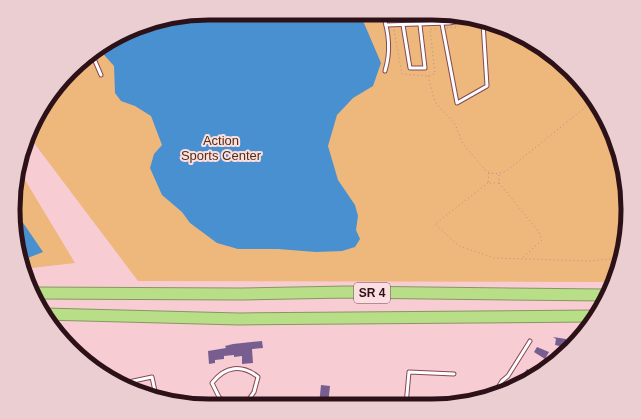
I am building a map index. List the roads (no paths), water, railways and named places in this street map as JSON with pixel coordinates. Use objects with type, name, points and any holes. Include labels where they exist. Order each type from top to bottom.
[{"type":"highway","name":"SR 4","points":[[39,292],[600,295]]},
{"type":"highway","points":[[566,294],[601,292]]},
{"type":"highway","name":"SR 4","points":[[51,314],[239,318],[588,316]]},
{"type":"lane","points":[[384,20],[389,56],[385,71]]},
{"type":"lane","points":[[386,25],[442,24],[455,22]]},
{"type":"lane","points":[[403,25],[410,68],[425,68],[420,24]]},
{"type":"lane","points":[[442,24],[457,103],[487,86],[483,27]]},
{"type":"lane","points":[[94,59],[101,75]]},
{"type":"lane","points":[[498,387],[508,376],[530,341]]},
{"type":"lane","points":[[221,399],[212,383],[219,374],[234,368],[250,371],[258,377],[254,392],[249,399]]},
{"type":"lane","points":[[407,399],[409,372],[454,374]]},
{"type":"lane","points":[[131,382],[152,377],[155,391]]},
{"type":"water","points":[[197,20],[363,20],[381,63],[373,86],[353,98],[337,115],[328,146],[338,180],[355,205],[358,216],[356,230],[360,239],[355,247],[342,251],[316,252],[278,249],[238,249],[217,243],[190,223],[182,212],[162,195],[150,168],[154,154],[162,145],[151,116],[135,106],[121,101],[115,93],[114,66],[102,53],[137,34],[160,26]]},
{"type":"water","points":[[20,218],[43,252],[26,259]]},
{"type":"park label","name":"Action Sports Center","points":[[221,148]]}]
